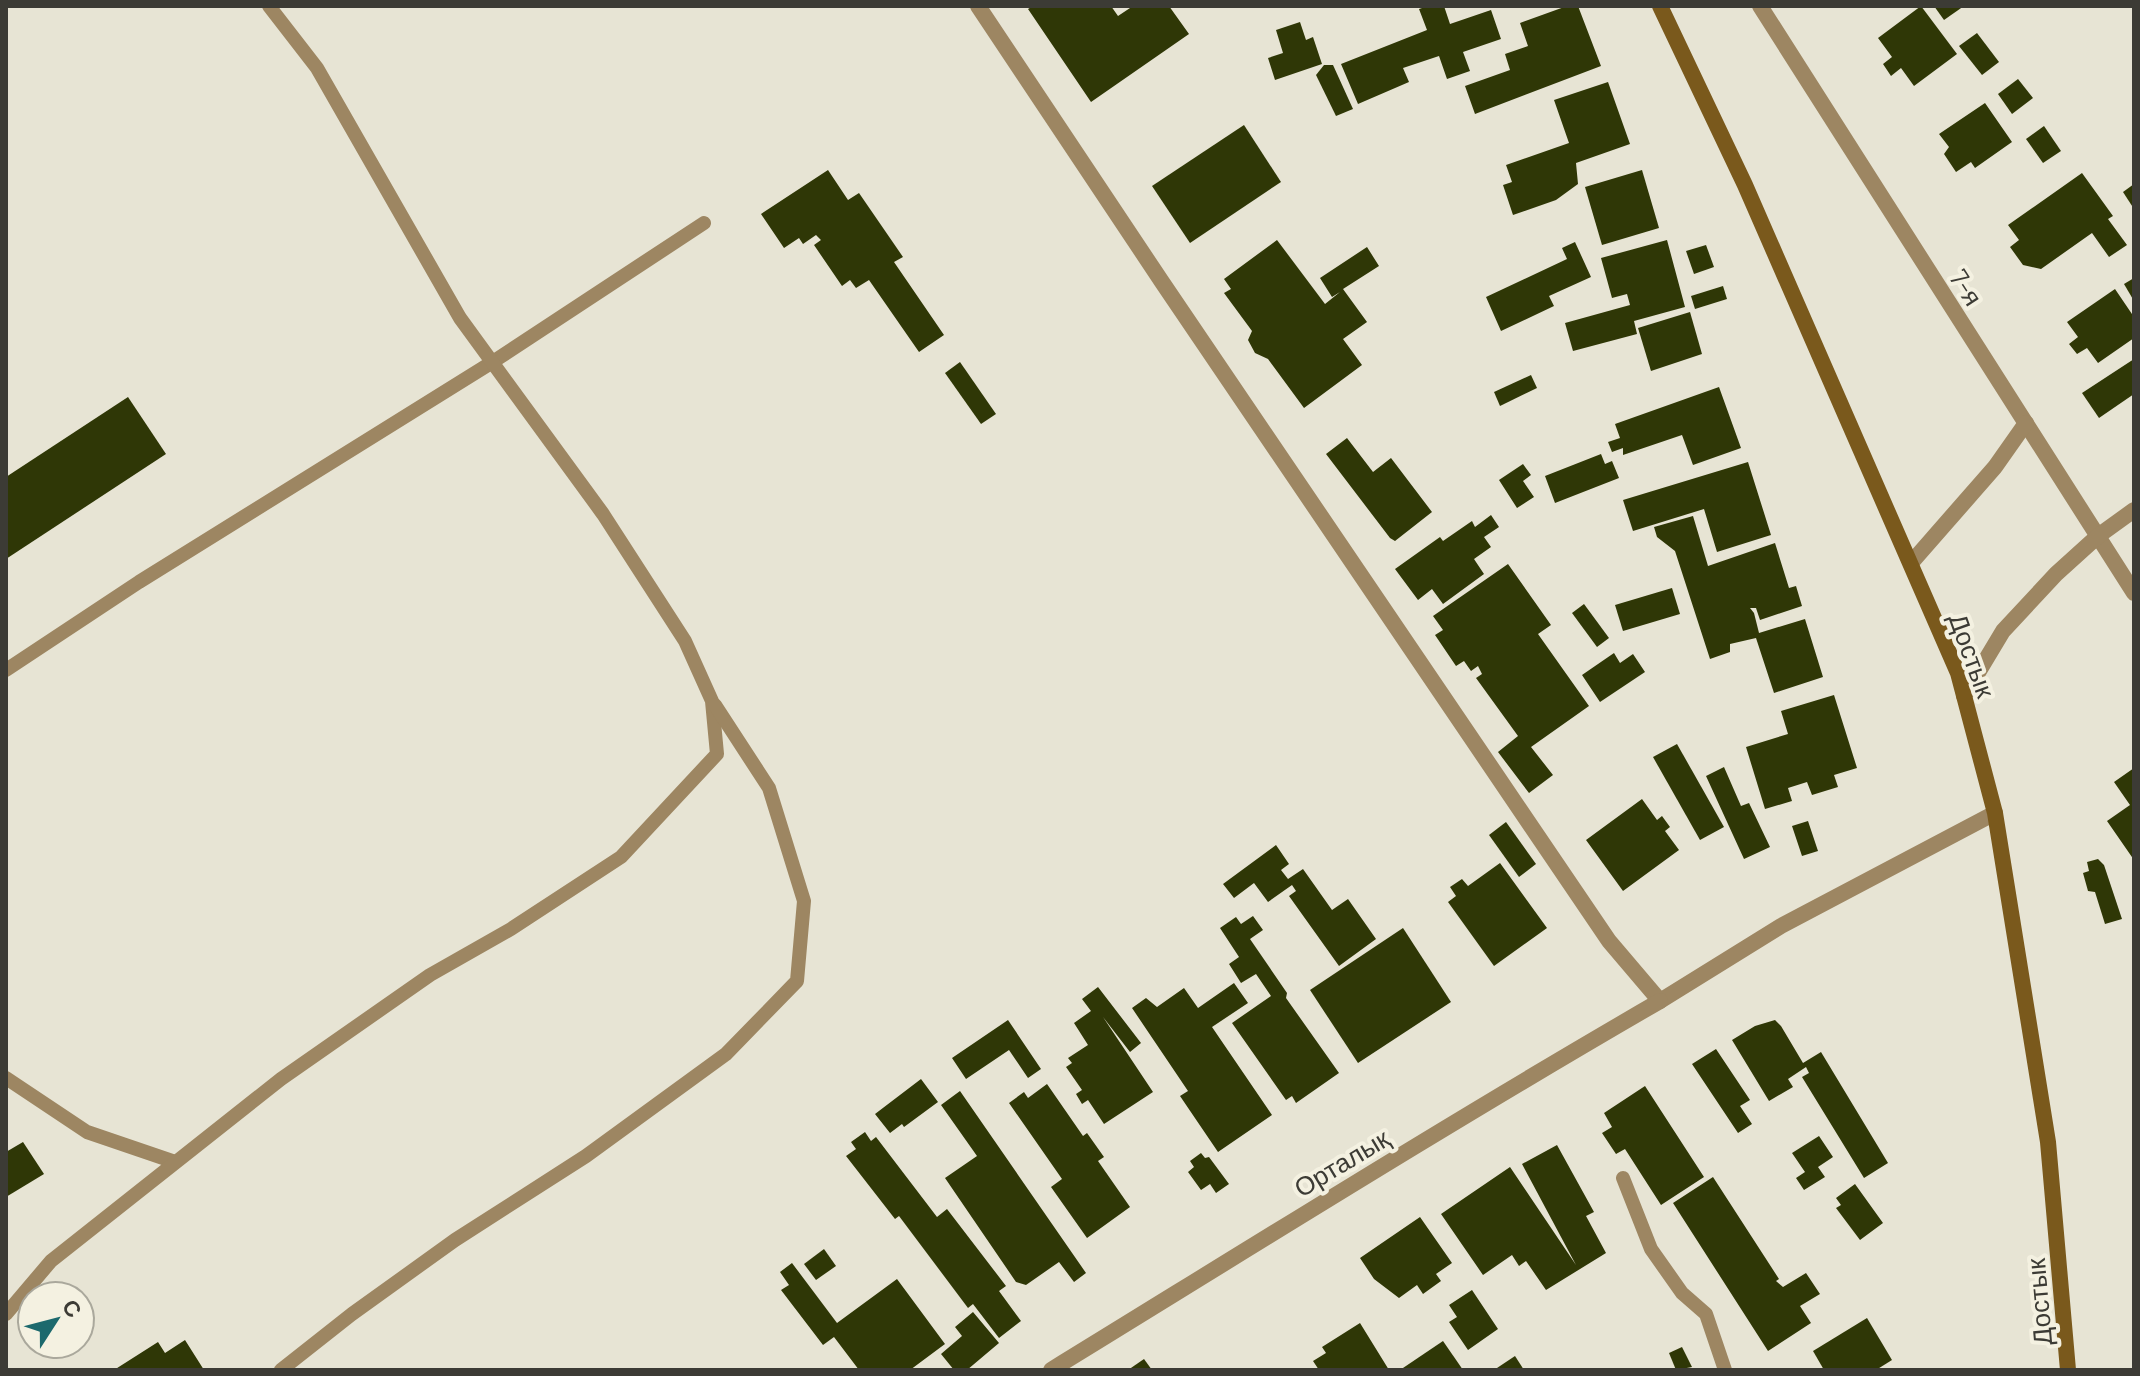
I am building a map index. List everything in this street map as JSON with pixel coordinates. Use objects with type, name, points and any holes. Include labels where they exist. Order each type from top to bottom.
[{"type":"street","points":[[978,6],[1609,941],[1660,1001]]},
{"type":"street","name":"Достык","points":[[1660,6],[1745,185],[1958,673],[1995,813],[2048,1142],[2068,1370]]},
{"type":"street","name":"7-я","points":[[1760,6],[2134,593]]},
{"type":"street","points":[[1911,563],[1995,467],[2026,423]]},
{"type":"street","points":[[1964,696],[2003,631],[2056,574],[2098,536],[2134,510]]},
{"type":"street","name":"Орталық","points":[[1051,1370],[1272,1232],[1781,926],[1995,813]]},
{"type":"lane","points":[[269,6],[317,68],[460,318],[603,514],[685,641],[712,701],[769,788],[804,901],[797,981],[726,1054],[586,1156],[416,1268],[281,1370]]},
{"type":"lane","points":[[6,670],[139,582],[491,363],[704,223]]},
{"type":"lane","points":[[6,1314],[51,1261],[281,1079],[430,975],[511,929],[621,857],[717,754],[712,701]]},
{"type":"lane","points":[[6,1078],[87,1132],[175,1162]]},
{"type":"lane","points":[[1623,1178],[1651,1249],[1682,1293],[1706,1314],[1725,1370]]},
{"type":"building","points":[[1033,6],[1111,6],[1118,16],[1133,6],[1169,6],[1189,34],[1091,102],[1028,9]]},
{"type":"building","points":[[1444,6],[1450,24],[1491,10],[1501,39],[1463,52],[1470,71],[1447,79],[1439,56],[1403,68],[1409,82],[1358,104],[1341,64],[1427,30],[1419,9]]},
{"type":"building","points":[[1567,6],[1578,6],[1601,66],[1475,114],[1465,86],[1510,70],[1505,54],[1528,46],[1520,23]]},
{"type":"building","points":[[1921,6],[1957,54],[1914,86],[1901,68],[1891,76],[1883,64],[1892,57],[1878,38]]},
{"type":"building","points":[[1934,6],[1964,6],[1944,20]]},
{"type":"building","points":[[1300,22],[1306,40],[1313,37],[1322,64],[1275,80],[1268,58],[1283,53],[1276,30]]},
{"type":"building","points":[[1977,33],[1999,62],[1982,75],[1959,46]]},
{"type":"building","points":[[1324,65],[1333,65],[1353,109],[1336,116],[1316,75]]},
{"type":"building","points":[[2018,79],[2033,98],[2012,114],[1998,94]]},
{"type":"building","points":[[1608,82],[1630,144],[1576,163],[1578,184],[1556,200],[1513,215],[1503,185],[1512,182],[1506,165],[1569,143],[1554,100]]},
{"type":"building","points":[[1985,103],[2012,142],[1975,168],[1971,162],[1956,172],[1944,154],[1949,147],[1939,134]]},
{"type":"building","points":[[1244,125],[1281,182],[1190,243],[1152,186]]},
{"type":"building","points":[[2044,126],[2061,151],[2043,163],[2026,139]]},
{"type":"building","points":[[828,170],[848,200],[859,193],[903,257],[894,262],[944,335],[919,352],[869,280],[856,288],[850,280],[842,286],[814,245],[821,240],[816,235],[803,244],[799,238],[784,248],[761,214]]},
{"type":"building","points":[[1642,170],[1659,228],[1602,245],[1585,187]]},
{"type":"building","points":[[2082,173],[2113,216],[2108,219],[2127,245],[2109,257],[2092,233],[2041,269],[2023,265],[2010,247],[2019,240],[2008,225]]},
{"type":"building","points":[[2134,184],[2134,209],[2123,192]]},
{"type":"building","points":[[1277,240],[1325,304],[1340,292],[1332,297],[1320,278],[1367,247],[1379,266],[1343,289],[1367,322],[1343,339],[1362,365],[1304,408],[1268,359],[1255,353],[1248,340],[1252,331],[1224,293],[1231,289],[1224,279]]},
{"type":"building","points":[[1667,240],[1685,307],[1634,321],[1637,334],[1573,351],[1565,323],[1630,305],[1627,294],[1612,298],[1601,258]]},
{"type":"building","points":[[1575,242],[1591,277],[1549,296],[1554,306],[1501,331],[1486,297],[1567,259],[1562,248]]},
{"type":"building","points":[[1706,245],[1714,267],[1694,274],[1686,251]]},
{"type":"building","points":[[2134,278],[2134,301],[2124,284]]},
{"type":"building","points":[[1723,286],[1727,299],[1695,309],[1691,296]]},
{"type":"building","points":[[2115,289],[2134,317],[2134,338],[2098,363],[2087,348],[2077,354],[2069,344],[2078,337],[2067,322]]},
{"type":"building","points":[[1690,312],[1702,354],[1651,371],[1638,328]]},
{"type":"building","points":[[2134,359],[2134,394],[2099,418],[2082,393]]},
{"type":"building","points":[[960,362],[996,414],[981,424],[945,373]]},
{"type":"building","points":[[1531,375],[1537,388],[1500,406],[1494,392]]},
{"type":"building","points":[[1719,387],[1741,448],[1693,465],[1682,435],[1623,455],[1623,448],[1612,452],[1608,442],[1620,438],[1615,424]]},
{"type":"building","points":[[128,397],[166,454],[6,559],[6,477]]},
{"type":"building","points":[[1347,438],[1373,472],[1391,458],[1432,512],[1395,541],[1326,454]]},
{"type":"building","points":[[1601,454],[1605,464],[1612,461],[1619,478],[1555,503],[1545,476]]},
{"type":"building","points":[[1748,462],[1771,535],[1717,552],[1704,509],[1633,531],[1623,500]]},
{"type":"building","points":[[1523,464],[1531,475],[1523,481],[1534,497],[1517,508],[1499,480]]},
{"type":"building","points":[[1491,515],[1499,527],[1484,537],[1491,547],[1474,559],[1484,574],[1443,604],[1432,589],[1418,600],[1395,569],[1440,537],[1443,541],[1472,521],[1475,527]]},
{"type":"building","points":[[1693,516],[1708,566],[1775,543],[1789,588],[1796,586],[1802,606],[1760,620],[1756,608],[1750,608],[1759,633],[1805,619],[1823,677],[1774,693],[1756,638],[1730,644],[1730,652],[1710,659],[1675,551],[1657,537],[1654,527]]},
{"type":"building","points":[[1508,564],[1551,625],[1538,634],[1589,706],[1531,747],[1553,775],[1529,793],[1498,752],[1518,736],[1476,678],[1482,674],[1478,666],[1471,671],[1464,661],[1456,666],[1435,635],[1443,630],[1433,616]]},
{"type":"building","points":[[1672,588],[1680,614],[1623,631],[1615,605]]},
{"type":"building","points":[[1584,604],[1609,638],[1597,647],[1572,613]]},
{"type":"building","points":[[1614,653],[1620,663],[1633,654],[1645,672],[1600,702],[1582,675]]},
{"type":"building","points":[[1834,695],[1857,768],[1834,775],[1838,787],[1812,795],[1807,782],[1788,788],[1792,801],[1765,809],[1746,747],[1788,734],[1781,711]]},
{"type":"building","points":[[1677,744],[1724,827],[1700,840],[1653,757]]},
{"type":"building","points":[[1724,767],[1741,806],[1749,803],[1770,847],[1744,859],[1706,776]]},
{"type":"building","points":[[2134,768],[2134,860],[2107,821],[2130,805],[2114,782]]},
{"type":"building","points":[[1642,799],[1657,820],[1662,816],[1670,827],[1665,831],[1679,850],[1623,891],[1586,840]]},
{"type":"building","points":[[1808,821],[1818,851],[1802,856],[1792,826]]},
{"type":"building","points":[[1506,822],[1536,864],[1519,877],[1489,835]]},
{"type":"building","points":[[1276,845],[1289,864],[1281,870],[1288,879],[1303,869],[1332,910],[1348,899],[1376,939],[1339,966],[1289,896],[1296,891],[1292,885],[1268,902],[1254,883],[1234,898],[1223,884]]},
{"type":"building","points":[[2098,859],[2104,865],[2122,919],[2105,924],[2095,892],[2088,891],[2083,873],[2089,871],[2087,862]]},
{"type":"building","points":[[1500,863],[1547,928],[1494,966],[1448,902],[1456,896],[1450,887],[1462,879],[1468,886]]},
{"type":"building","points":[[1253,916],[1263,930],[1250,939],[1287,993],[1286,998],[1339,1073],[1296,1103],[1292,1096],[1286,1100],[1232,1023],[1271,996],[1256,974],[1241,983],[1229,964],[1239,957],[1220,928],[1236,917],[1241,924]]},
{"type":"building","points":[[1403,928],[1451,1002],[1358,1063],[1310,990]]},
{"type":"building","points":[[1234,983],[1248,1003],[1212,1027],[1272,1115],[1218,1152],[1180,1096],[1188,1091],[1132,1008],[1146,998],[1157,1007],[1184,988],[1198,1008]]},
{"type":"building","points":[[1098,987],[1141,1043],[1130,1052],[1103,1017],[1153,1092],[1104,1124],[1088,1100],[1082,1104],[1076,1094],[1082,1090],[1066,1067],[1072,1063],[1068,1058],[1088,1045],[1074,1023],[1091,1011],[1082,999]]},
{"type":"building","points":[[1008,1020],[1041,1069],[1028,1078],[1009,1050],[966,1079],[952,1058]]},
{"type":"building","points":[[1775,1020],[1803,1063],[1821,1052],[1888,1163],[1864,1178],[1802,1077],[1809,1073],[1806,1067],[1788,1079],[1793,1087],[1769,1101],[1732,1040],[1755,1026]]},
{"type":"building","points":[[1716,1049],[1750,1100],[1740,1106],[1752,1124],[1738,1133],[1692,1064]]},
{"type":"building","points":[[921,1079],[938,1102],[904,1127],[902,1124],[890,1133],[875,1114]]},
{"type":"building","points":[[1047,1084],[1083,1136],[1087,1133],[1104,1157],[1098,1161],[1130,1207],[1087,1238],[1051,1187],[1062,1179],[1009,1103],[1024,1092],[1028,1098]]},
{"type":"building","points":[[1645,1086],[1704,1177],[1661,1205],[1625,1149],[1616,1154],[1602,1133],[1612,1127],[1604,1113]]},
{"type":"building","points":[[960,1091],[1086,1273],[1074,1282],[1059,1262],[1026,1285],[1016,1282],[945,1178],[977,1156],[941,1105]]},
{"type":"building","points":[[865,1132],[871,1141],[876,1137],[937,1217],[947,1209],[1006,1286],[999,1291],[1021,1321],[999,1338],[973,1304],[968,1308],[899,1216],[895,1219],[846,1156],[856,1149],[851,1142]]},
{"type":"building","points":[[1819,1136],[1833,1157],[1818,1167],[1825,1177],[1804,1190],[1796,1178],[1805,1172],[1792,1153]]},
{"type":"building","points":[[23,1142],[44,1174],[6,1197],[6,1152]]},
{"type":"building","points":[[1557,1145],[1594,1212],[1586,1216],[1606,1253],[1546,1290],[1526,1261],[1519,1266],[1512,1255],[1483,1275],[1441,1214],[1510,1167],[1576,1265],[1522,1164]]},
{"type":"building","points":[[1201,1153],[1205,1158],[1209,1157],[1229,1184],[1216,1193],[1210,1184],[1201,1190],[1188,1172],[1194,1167],[1190,1161]]},
{"type":"building","points":[[1713,1177],[1779,1279],[1776,1281],[1783,1287],[1806,1273],[1820,1294],[1800,1306],[1811,1323],[1768,1351],[1673,1203]]},
{"type":"building","points":[[1855,1184],[1883,1223],[1860,1240],[1836,1208],[1841,1205],[1836,1198]]},
{"type":"building","points":[[1420,1217],[1452,1263],[1436,1274],[1441,1281],[1423,1294],[1417,1285],[1399,1298],[1374,1279],[1360,1258]]},
{"type":"building","points":[[824,1249],[836,1266],[816,1280],[804,1264]]},
{"type":"building","points":[[792,1263],[837,1323],[897,1279],[945,1344],[910,1370],[859,1370],[834,1337],[823,1345],[781,1290],[789,1285],[780,1272]]},
{"type":"building","points":[[1472,1290],[1498,1329],[1468,1350],[1449,1322],[1457,1317],[1449,1305]]},
{"type":"building","points":[[973,1312],[999,1343],[967,1370],[954,1370],[941,1354],[962,1336],[955,1327]]},
{"type":"building","points":[[1867,1318],[1892,1360],[1876,1370],[1824,1370],[1813,1351]]},
{"type":"building","points":[[1360,1323],[1389,1370],[1319,1370],[1313,1361],[1326,1353],[1322,1347]]},
{"type":"building","points":[[185,1340],[204,1370],[114,1370],[158,1342],[165,1353]]},
{"type":"building","points":[[1443,1341],[1463,1370],[1400,1370]]},
{"type":"building","points":[[1682,1347],[1692,1367],[1676,1370],[1669,1353]]},
{"type":"building","points":[[1515,1356],[1524,1370],[1494,1370]]},
{"type":"building","points":[[1144,1359],[1152,1370],[1128,1370]]}]
